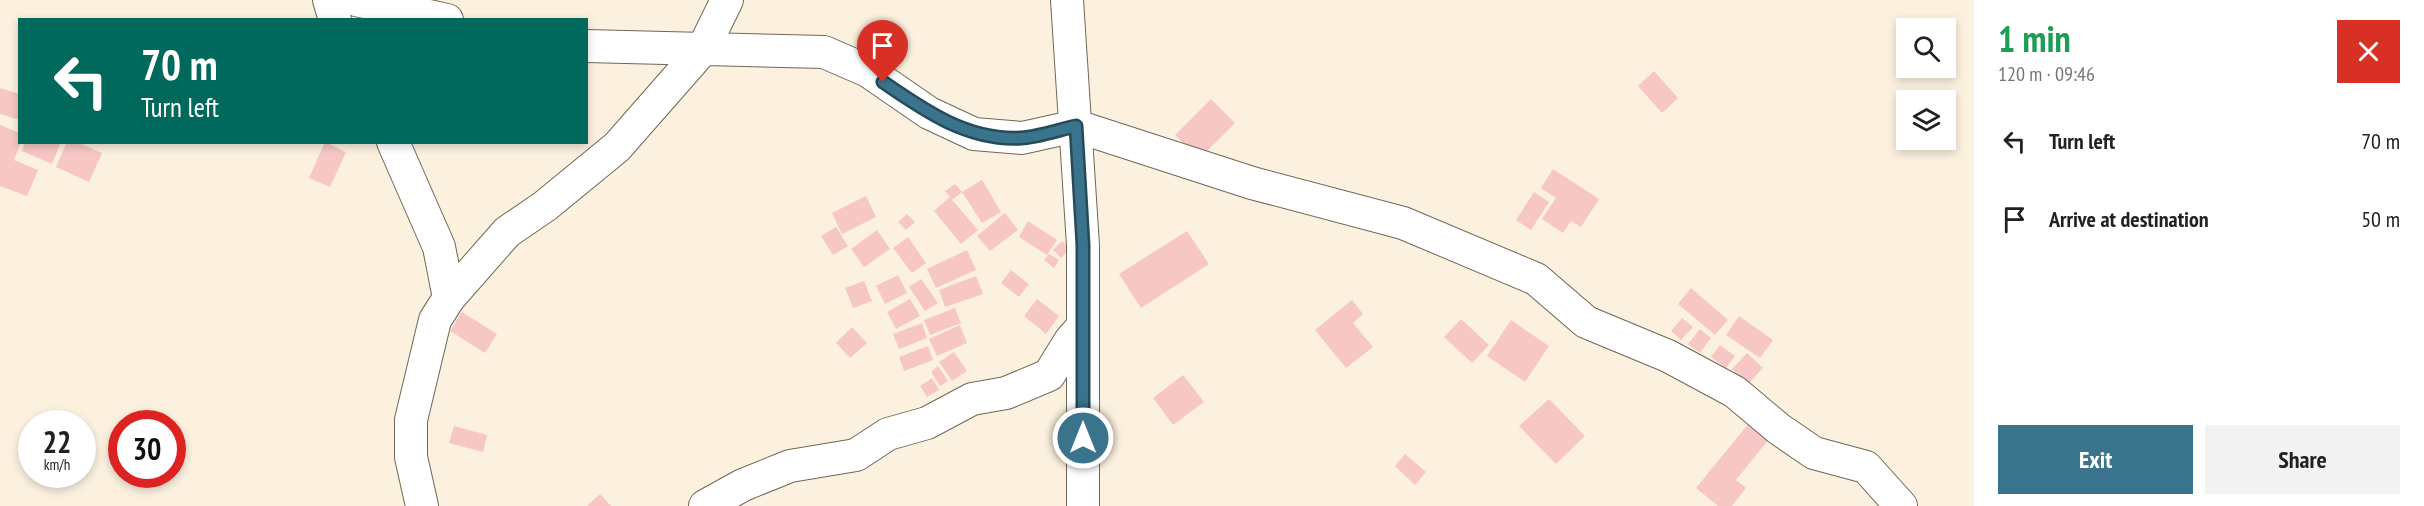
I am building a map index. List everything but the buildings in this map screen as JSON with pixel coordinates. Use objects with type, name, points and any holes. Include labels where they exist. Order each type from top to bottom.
[{"type":"street","points":[[329,0],[334,18]]},
{"type":"street","points":[[356,0],[438,18]]},
{"type":"street","points":[[422,506],[411,457],[411,420],[435,320],[449,298],[484,261],[507,232],[545,206],[617,147],[703,49],[727,0]]},
{"type":"street","points":[[1067,0],[1083,245],[1083,506]]},
{"type":"street","points":[[588,46],[824,52],[868,71],[929,113],[974,134],[1022,138],[1076,126],[1252,183],[1403,223],[1536,279],[1586,322],[1668,356],[1735,392],[1779,429],[1814,453],[1866,467],[1901,506]]},
{"type":"street","points":[[394,144],[439,247],[449,298]]},
{"type":"street","points":[[705,506],[743,485],[790,466],[856,455],[888,434],[927,423],[972,399],[1006,393],[1049,375],[1083,326]]},
{"type":"route","points":[[883,82],[929,113],[974,134],[1022,138],[1076,126],[1083,245],[1083,438]]}]
